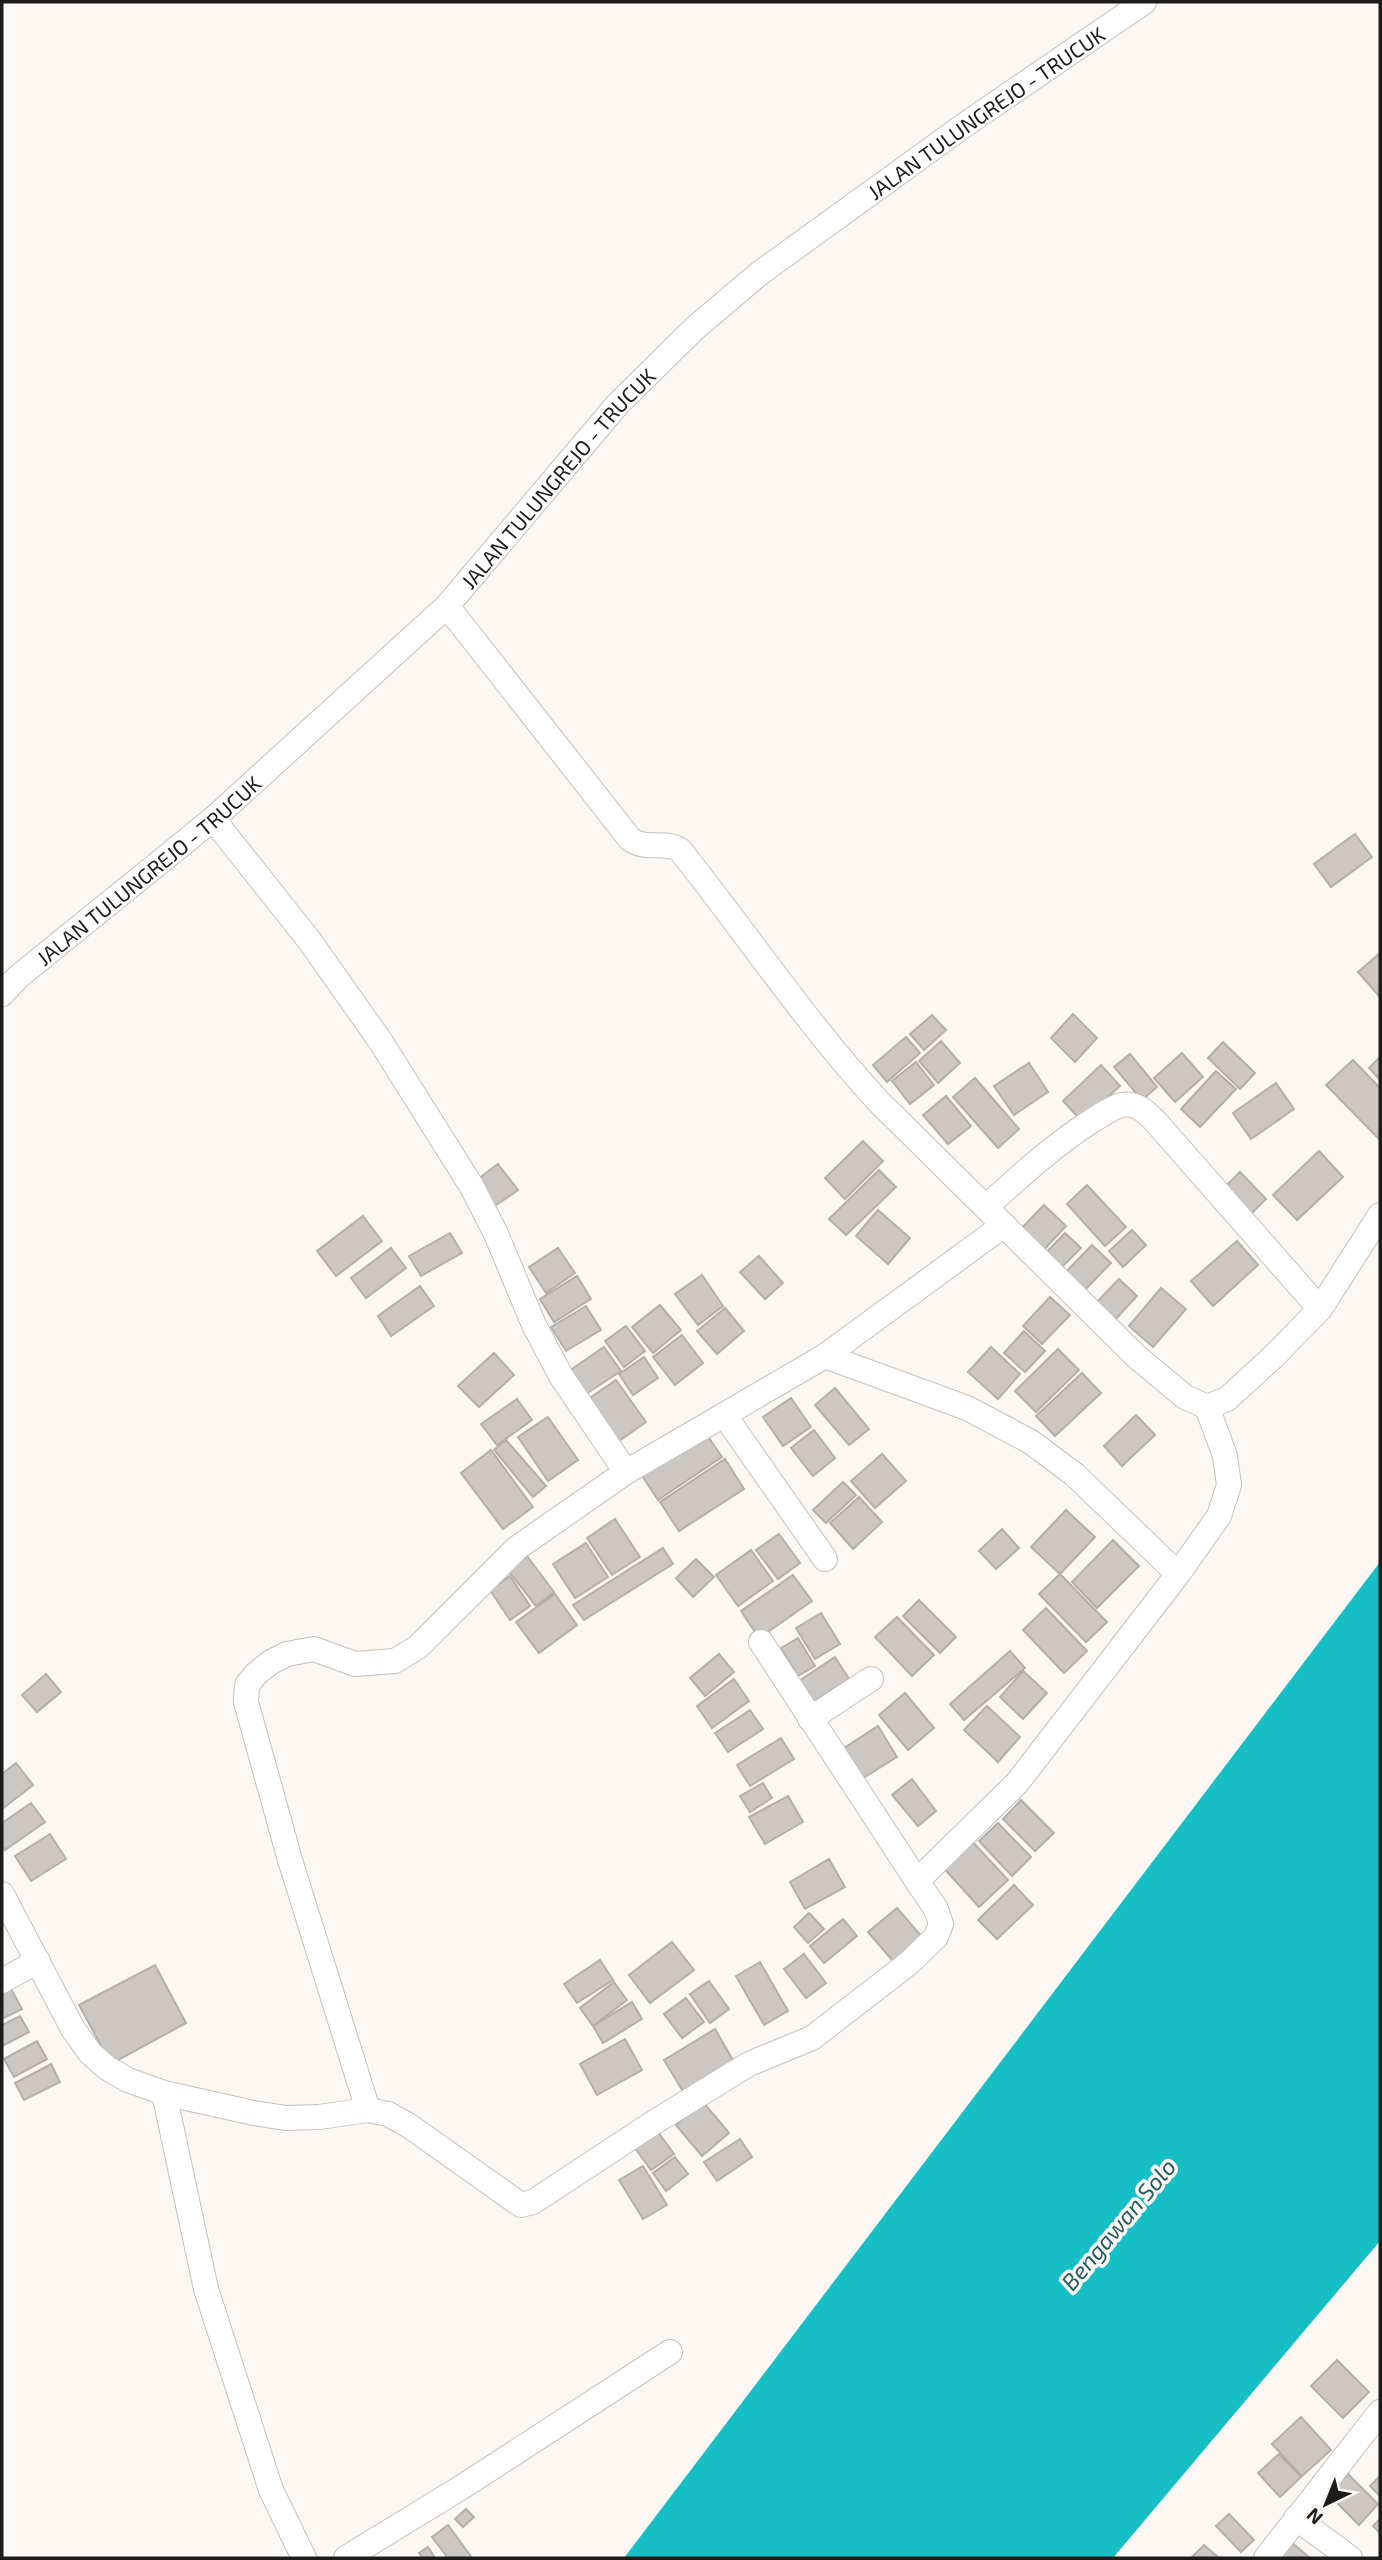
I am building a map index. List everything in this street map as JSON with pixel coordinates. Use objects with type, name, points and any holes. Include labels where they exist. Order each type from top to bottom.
[{"type":"street","name":"JALAN TULUNGREJO - TRUCUK","points":[[2,994],[18,977],[213,819],[447,606],[617,405],[695,328],[760,273],[966,124],[1144,2]]},
{"type":"street","points":[[447,606],[630,839],[644,846],[671,846],[680,850],[842,1062],[879,1102],[1137,1357],[1185,1397],[1207,1407],[1225,1456],[1229,1485],[1219,1517],[1017,1783],[917,1881]]},
{"type":"street","points":[[213,819],[309,940],[387,1052],[472,1187],[496,1234],[534,1325],[561,1376],[626,1472]]},
{"type":"street","points":[[986,1207],[1041,1158],[1085,1125],[1107,1111],[1122,1105],[1132,1105],[1142,1109],[1155,1121],[1320,1309]]},
{"type":"street","points":[[1207,1407],[1227,1399],[1320,1309],[1380,1215]]},
{"type":"street","points":[[368,2110],[290,1860],[246,1702],[247,1685],[271,1662],[287,1654],[314,1649],[355,1664],[395,1661],[418,1647],[517,1548],[626,1472],[825,1356],[1004,1225]]},
{"type":"street","points":[[825,1356],[968,1408],[1031,1442],[1075,1475],[1178,1574]]},
{"type":"street","points":[[725,1416],[825,1559]]},
{"type":"street","points":[[2,1894],[74,2029],[90,2053],[107,2068],[128,2080],[164,2093],[286,2118],[319,2117],[368,2110],[388,2114],[408,2125],[521,2205],[533,2202],[749,2064],[812,2038],[909,1963],[936,1937],[941,1924],[936,1909],[761,1642]]},
{"type":"street","points":[[810,1719],[871,1679]]},
{"type":"street","points":[[2,1981],[38,1961]]},
{"type":"street","points":[[164,2093],[206,2289],[271,2490],[304,2558]]},
{"type":"street","points":[[346,2558],[462,2487],[670,2352]]},
{"type":"street","points":[[1266,2558],[1380,2412]]},
{"type":"street","points":[[1296,2518],[1350,2558]]},
{"type":"water","name":"Bengawan Solo","points":[[1380,1562],[1380,2241],[1113,2558],[624,2558]]},
{"type":"building","points":[[1355,834],[1372,857],[1331,887],[1314,864]]},
{"type":"building","points":[[1380,953],[1380,997],[1358,972]]},
{"type":"building","points":[[1073,1014],[1097,1038],[1075,1062],[1051,1038]]},
{"type":"building","points":[[932,1015],[946,1030],[924,1050],[910,1034]]},
{"type":"building","points":[[906,1037],[920,1053],[887,1082],[873,1065]]},
{"type":"building","points":[[941,1041],[960,1063],[938,1083],[919,1061]]},
{"type":"building","points":[[1223,1042],[1255,1073],[1240,1089],[1208,1058]]},
{"type":"building","points":[[1182,1053],[1203,1077],[1175,1102],[1154,1078]]},
{"type":"building","points":[[1130,1054],[1157,1087],[1142,1100],[1114,1067]]},
{"type":"building","points":[[1380,1057],[1380,1080],[1369,1068]]},
{"type":"building","points":[[1353,1060],[1380,1088],[1380,1140],[1326,1085]]},
{"type":"building","points":[[916,1062],[934,1085],[910,1104],[892,1081]]},
{"type":"building","points":[[1029,1063],[1048,1092],[1014,1115],[994,1086]]},
{"type":"building","points":[[1101,1065],[1120,1086],[1082,1121],[1063,1101]]},
{"type":"building","points":[[1216,1071],[1236,1089],[1200,1127],[1181,1109]]},
{"type":"building","points":[[975,1078],[1019,1129],[998,1148],[953,1097]]},
{"type":"building","points":[[1276,1083],[1294,1109],[1251,1139],[1233,1113]]},
{"type":"building","points":[[946,1096],[971,1126],[948,1144],[923,1115]]},
{"type":"building","points":[[863,1141],[883,1161],[845,1199],[825,1178]]},
{"type":"building","points":[[1319,1151],[1343,1177],[1297,1220],[1273,1195]]},
{"type":"building","points":[[498,1164],[518,1190],[492,1208],[473,1183]]},
{"type":"building","points":[[879,1170],[896,1187],[846,1235],[829,1219]]},
{"type":"building","points":[[1240,1172],[1266,1199],[1248,1217],[1222,1190]]},
{"type":"building","points":[[1087,1185],[1126,1227],[1105,1246],[1067,1204]]},
{"type":"building","points":[[1044,1205],[1066,1226],[1039,1255],[1016,1234]]},
{"type":"building","points":[[878,1210],[910,1238],[888,1264],[856,1236]]},
{"type":"building","points":[[363,1216],[382,1241],[336,1276],[317,1251]]},
{"type":"building","points":[[1132,1230],[1146,1245],[1123,1267],[1109,1251]]},
{"type":"building","points":[[450,1233],[462,1253],[421,1276],[409,1256]]},
{"type":"building","points":[[1065,1233],[1081,1248],[1057,1272],[1042,1257]]},
{"type":"building","points":[[1237,1241],[1258,1265],[1213,1306],[1191,1281]]},
{"type":"building","points":[[1092,1245],[1111,1263],[1081,1294],[1062,1276]]},
{"type":"building","points":[[391,1248],[406,1268],[366,1298],[351,1278]]},
{"type":"building","points":[[558,1248],[575,1273],[546,1293],[529,1267]]},
{"type":"building","points":[[759,1256],[783,1283],[765,1299],[740,1272]]},
{"type":"building","points":[[702,1275],[723,1306],[698,1325],[675,1294]]},
{"type":"building","points":[[577,1276],[591,1299],[554,1322],[540,1299]]},
{"type":"building","points":[[1119,1279],[1137,1296],[1111,1324],[1093,1306]]},
{"type":"building","points":[[420,1286],[434,1306],[391,1336],[378,1316]]},
{"type":"building","points":[[1161,1288],[1186,1309],[1153,1347],[1129,1326]]},
{"type":"building","points":[[1050,1297],[1070,1315],[1042,1344],[1023,1326]]},
{"type":"building","points":[[660,1305],[681,1330],[653,1353],[632,1327]]},
{"type":"building","points":[[586,1306],[601,1330],[566,1351],[551,1327]]},
{"type":"building","points":[[725,1308],[744,1331],[717,1354],[697,1331]]},
{"type":"building","points":[[626,1326],[645,1351],[624,1367],[605,1341]]},
{"type":"building","points":[[1024,1331],[1045,1351],[1025,1372],[1004,1353]]},
{"type":"building","points":[[682,1335],[703,1363],[675,1385],[653,1357]]},
{"type":"building","points":[[604,1347],[621,1371],[586,1394],[569,1371]]},
{"type":"building","points":[[991,1347],[1020,1374],[998,1399],[968,1372]]},
{"type":"building","points":[[1058,1349],[1079,1370],[1036,1412],[1015,1391]]},
{"type":"building","points":[[494,1353],[514,1375],[479,1407],[458,1386]]},
{"type":"building","points":[[644,1357],[658,1378],[633,1395],[619,1374]]},
{"type":"building","points":[[1082,1373],[1101,1393],[1055,1436],[1036,1416]]},
{"type":"building","points":[[616,1380],[646,1422],[616,1443],[587,1400]]},
{"type":"building","points":[[835,1388],[869,1429],[849,1445],[815,1405]]},
{"type":"building","points":[[791,1398],[811,1427],[783,1446],[763,1417]]},
{"type":"building","points":[[517,1399],[532,1420],[497,1445],[481,1424]]},
{"type":"building","points":[[1136,1415],[1155,1435],[1122,1466],[1104,1446]]},
{"type":"building","points":[[548,1417],[578,1460],[548,1481],[518,1437]]},
{"type":"building","points":[[814,1430],[835,1458],[813,1476],[791,1448]]},
{"type":"building","points":[[705,1432],[722,1457],[658,1500],[641,1474]]},
{"type":"building","points":[[506,1440],[546,1486],[533,1497],[494,1450]]},
{"type":"building","points":[[491,1450],[533,1507],[503,1529],[461,1473]]},
{"type":"building","points":[[882,1454],[906,1481],[875,1508],[851,1481]]},
{"type":"building","points":[[725,1459],[744,1489],[679,1531],[660,1502]]},
{"type":"building","points":[[843,1482],[856,1495],[826,1523],[813,1510]]},
{"type":"building","points":[[859,1497],[882,1522],[853,1549],[830,1523]]},
{"type":"building","points":[[1066,1510],[1095,1537],[1060,1574],[1031,1547]]},
{"type":"building","points":[[615,1519],[640,1557],[612,1575],[587,1538]]},
{"type":"building","points":[[1002,1529],[1019,1548],[996,1569],[979,1551]]},
{"type":"building","points":[[779,1534],[800,1563],[778,1579],[756,1550]]},
{"type":"building","points":[[1113,1540],[1139,1566],[1097,1608],[1072,1582]]},
{"type":"building","points":[[586,1543],[608,1577],[575,1598],[553,1564]]},
{"type":"building","points":[[663,1548],[673,1564],[584,1620],[573,1605]]},
{"type":"building","points":[[751,1550],[773,1581],[738,1606],[716,1575]]},
{"type":"building","points":[[527,1556],[554,1592],[536,1606],[508,1570]]},
{"type":"building","points":[[696,1559],[714,1577],[693,1597],[676,1578]]},
{"type":"building","points":[[1060,1574],[1107,1622],[1086,1642],[1039,1594]]},
{"type":"building","points":[[793,1575],[812,1601],[759,1638],[741,1611]]},
{"type":"building","points":[[510,1576],[530,1606],[510,1620],[490,1590]]},
{"type":"building","points":[[555,1594],[577,1625],[539,1653],[516,1622]]},
{"type":"building","points":[[919,1600],[956,1637],[940,1653],[903,1616]]},
{"type":"building","points":[[1046,1608],[1087,1651],[1064,1673],[1023,1630]]},
{"type":"building","points":[[821,1613],[840,1644],[815,1659],[796,1628]]},
{"type":"building","points":[[897,1617],[934,1655],[912,1676],[875,1637]]},
{"type":"building","points":[[798,1638],[815,1666],[798,1676],[781,1648]]},
{"type":"building","points":[[1010,1651],[1025,1668],[964,1720],[950,1704]]},
{"type":"building","points":[[719,1654],[734,1672],[705,1696],[690,1678]]},
{"type":"building","points":[[835,1657],[849,1679],[813,1702],[799,1681]]},
{"type":"building","points":[[1023,1671],[1047,1693],[1023,1719],[1000,1697]]},
{"type":"building","points":[[46,1674],[61,1692],[37,1712],[22,1695]]},
{"type":"building","points":[[734,1679],[749,1701],[712,1728],[697,1706]]},
{"type":"building","points":[[905,1693],[934,1728],[908,1750],[879,1715]]},
{"type":"building","points":[[987,1706],[1020,1737],[998,1762],[964,1730]]},
{"type":"building","points":[[750,1710],[763,1729],[728,1752],[715,1733]]},
{"type":"building","points":[[878,1726],[897,1757],[860,1780],[841,1750]]},
{"type":"building","points":[[781,1738],[794,1759],[750,1786],[737,1765]]},
{"type":"building","points":[[16,1763],[33,1785],[2,1809],[2,1774]]},
{"type":"building","points":[[912,1779],[936,1811],[918,1826],[892,1795]]},
{"type":"building","points":[[763,1783],[772,1798],[750,1812],[740,1796]]},
{"type":"building","points":[[788,1796],[803,1822],[765,1844],[749,1817]]},
{"type":"building","points":[[1021,1800],[1054,1833],[1035,1851],[1003,1819]]},
{"type":"building","points":[[31,1803],[45,1822],[5,1850],[2,1845],[2,1823]]},
{"type":"building","points":[[998,1823],[1031,1857],[1012,1876],[979,1841]]},
{"type":"building","points":[[50,1834],[66,1859],[31,1881],[15,1856]]},
{"type":"building","points":[[969,1838],[1008,1880],[979,1907],[940,1864]]},
{"type":"building","points":[[829,1859],[845,1887],[805,1909],[790,1882]]},
{"type":"building","points":[[1014,1885],[1033,1905],[997,1939],[978,1920]]},
{"type":"building","points":[[897,1908],[922,1937],[893,1961],[868,1932]]},
{"type":"building","points":[[809,1913],[824,1929],[808,1943],[794,1927]]},
{"type":"building","points":[[843,1919],[857,1936],[824,1963],[810,1946]]},
{"type":"building","points":[[672,1942],[694,1970],[650,2003],[629,1975]]},
{"type":"building","points":[[804,1954],[826,1983],[806,1998],[784,1969]]},
{"type":"building","points":[[600,1960],[613,1980],[577,2003],[564,1984]]},
{"type":"building","points":[[760,1962],[788,2011],[764,2025],[736,1976]]},
{"type":"building","points":[[155,1965],[186,2023],[111,2064],[79,2005]]},
{"type":"building","points":[[709,1981],[729,2009],[710,2023],[690,1994]]},
{"type":"building","points":[[614,1982],[627,2000],[593,2026],[580,2008]]},
{"type":"building","points":[[9,1985],[22,2009],[2,2019],[2,1989]]},
{"type":"building","points":[[686,1998],[704,2022],[682,2038],[664,2014]]},
{"type":"building","points":[[632,2002],[642,2019],[603,2043],[593,2026]]},
{"type":"building","points":[[20,2016],[29,2032],[2,2046],[2,2025]]},
{"type":"building","points":[[715,2029],[734,2062],[684,2093],[664,2060]]},
{"type":"building","points":[[625,2039],[642,2070],[597,2095],[580,2064]]},
{"type":"building","points":[[37,2041],[47,2059],[14,2077],[4,2059]]},
{"type":"building","points":[[51,2064],[60,2082],[24,2100],[15,2083]]},
{"type":"building","points":[[703,2102],[729,2133],[702,2156],[676,2125]]},
{"type":"building","points":[[658,2132],[674,2154],[651,2170],[635,2148]]},
{"type":"building","points":[[740,2139],[752,2157],[717,2181],[704,2162]]},
{"type":"building","points":[[675,2157],[688,2174],[666,2191],[653,2173]]},
{"type":"building","points":[[643,2166],[667,2205],[643,2219],[619,2180]]},
{"type":"building","points":[[1337,2360],[1369,2392],[1343,2418],[1311,2386]]},
{"type":"building","points":[[1301,2417],[1331,2450],[1302,2476],[1272,2444]]},
{"type":"building","points":[[1279,2454],[1301,2477],[1280,2497],[1258,2473]]},
{"type":"building","points":[[1348,2474],[1378,2504],[1359,2525],[1328,2494]]},
{"type":"building","points":[[1380,2476],[1380,2496],[1370,2486]]},
{"type":"building","points":[[466,2509],[474,2517],[463,2527],[455,2519]]},
{"type":"building","points":[[1229,2514],[1254,2540],[1241,2552],[1216,2526]]},
{"type":"building","points":[[1380,2519],[1380,2533],[1373,2526]]},
{"type":"building","points":[[448,2525],[472,2558],[448,2558],[432,2537]]},
{"type":"building","points":[[1291,2542],[1310,2558],[1277,2558]]},
{"type":"building","points":[[1204,2545],[1219,2558],[1191,2558]]},
{"type":"building","points":[[428,2547],[435,2558],[423,2558],[419,2553]]}]
